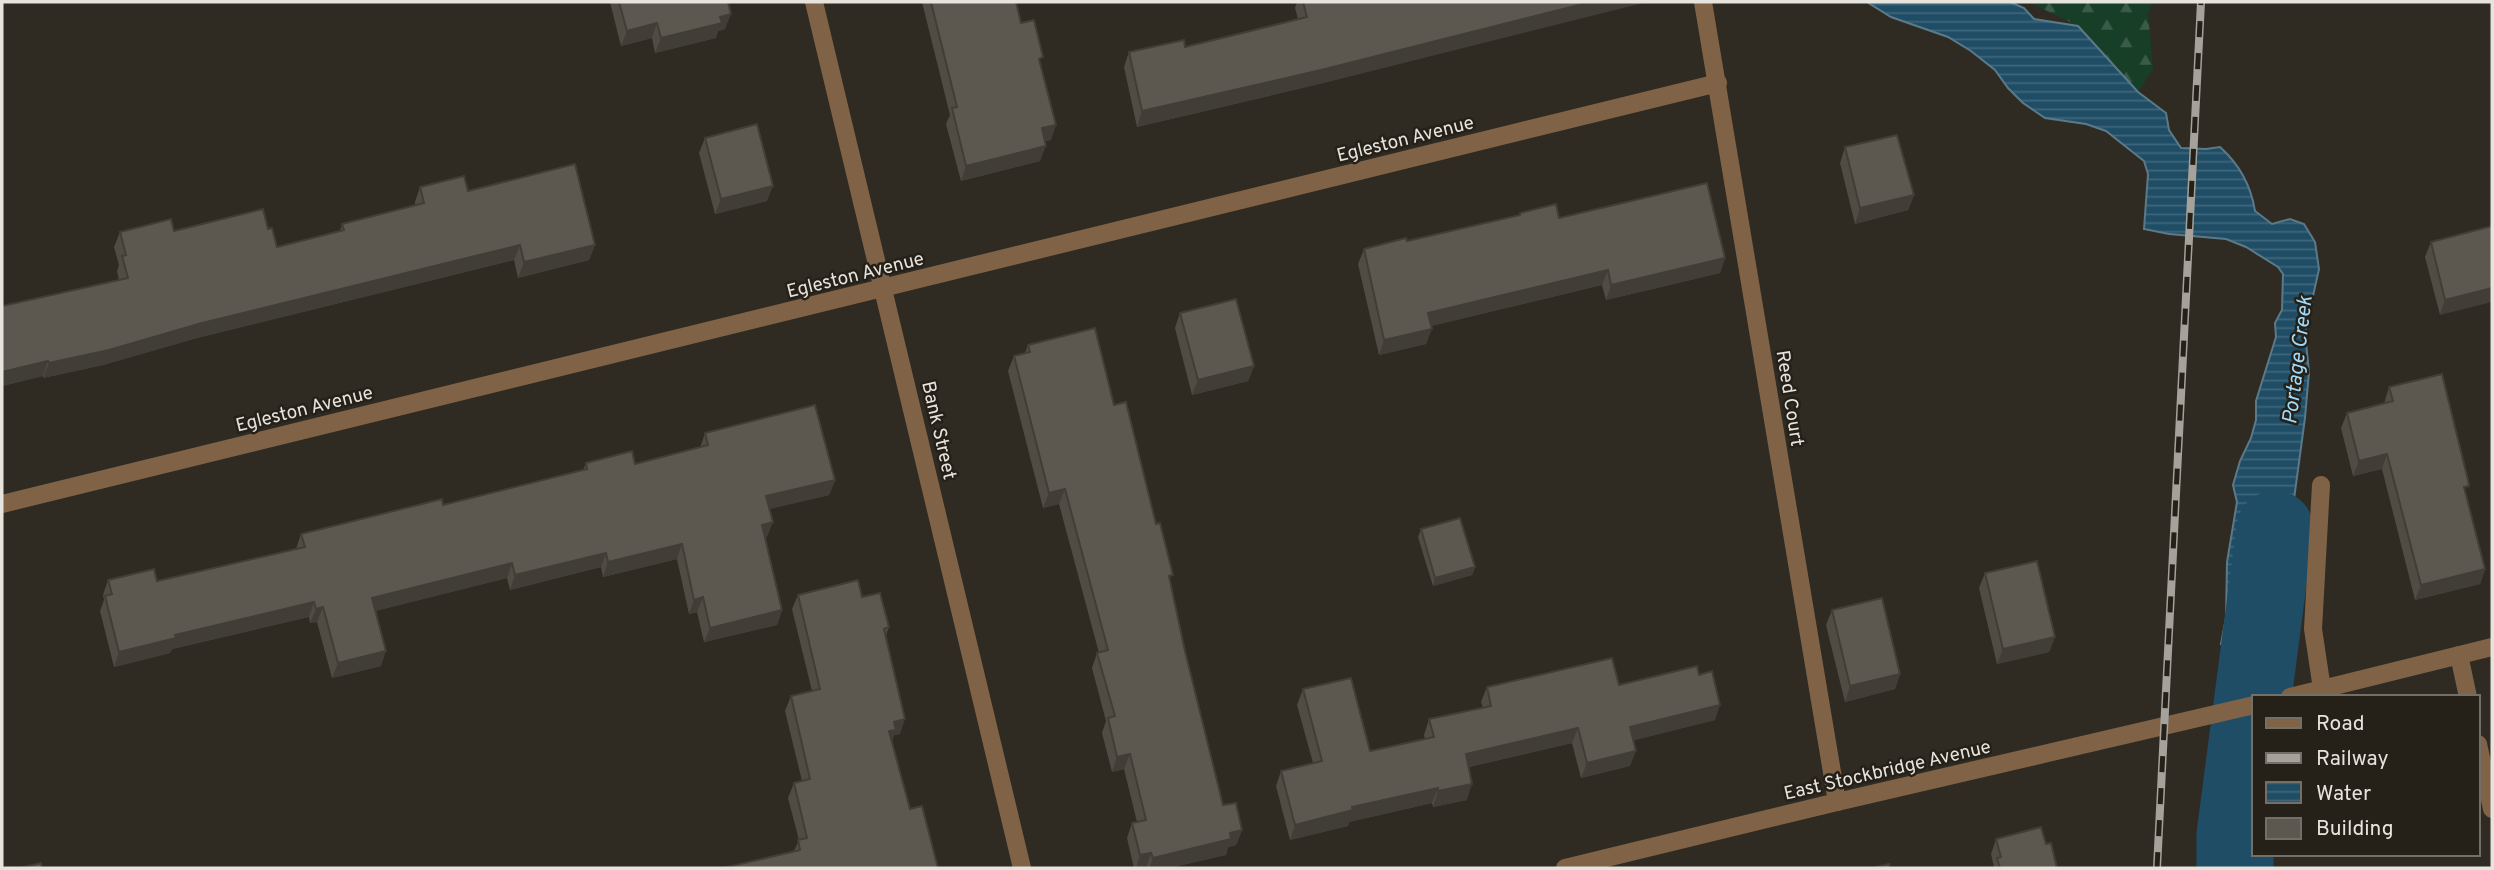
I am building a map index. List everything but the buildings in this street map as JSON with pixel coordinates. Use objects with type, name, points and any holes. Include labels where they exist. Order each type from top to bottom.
[{"type":"street","name":"Bank Street","points":[[814,2],[1022,868]]},
{"type":"street","name":"Reed Court","points":[[1703,2],[1837,802]]},
{"type":"street","name":"Egleston Avenue","points":[[2,504],[1718,83]]},
{"type":"street","points":[[2321,485],[2313,629],[2322,689]]},
{"type":"street","points":[[2298,695],[2492,646]]},
{"type":"street","points":[[2459,655],[2468,695]]},
{"type":"street","name":"East Stockbridge Avenue","points":[[1565,868],[2252,705]]},
{"type":"street","points":[[2480,753],[2492,809]]},
{"type":"green space","points":[[2029,2],[2153,2],[2148,13],[2153,69],[2138,92],[2078,26]]},
{"type":"water","points":[[1867,2],[2010,2],[2024,8],[2034,19],[2078,26],[2138,92],[2166,113],[2169,130],[2181,148],[2220,147],[2243,176],[2255,211],[2272,224],[2290,219],[2304,224],[2315,242],[2319,269],[2305,332],[2309,372],[2305,418],[2276,632],[2221,644],[2226,618],[2227,562],[2237,502],[2233,485],[2251,438],[2256,420],[2256,401],[2276,337],[2275,323],[2282,310],[2283,274],[2278,267],[2246,247],[2226,239],[2144,229],[2148,174],[2144,161],[2106,131],[2086,124],[2045,118],[2023,103],[1995,70],[1971,51],[1948,37],[1891,17]]},
{"type":"water","points":[[2252,771],[2252,856],[2266,856],[2265,868],[2214,868],[2218,818],[2231,776]]},
{"type":"waterway","name":"Portage Creek","points":[[2253,695],[2275,529]]},
{"type":"waterway","name":"Portage Creek","points":[[2235,868],[2235,835],[2252,705]]},
{"type":"railway","points":[[2157,868],[2201,2]]}]
